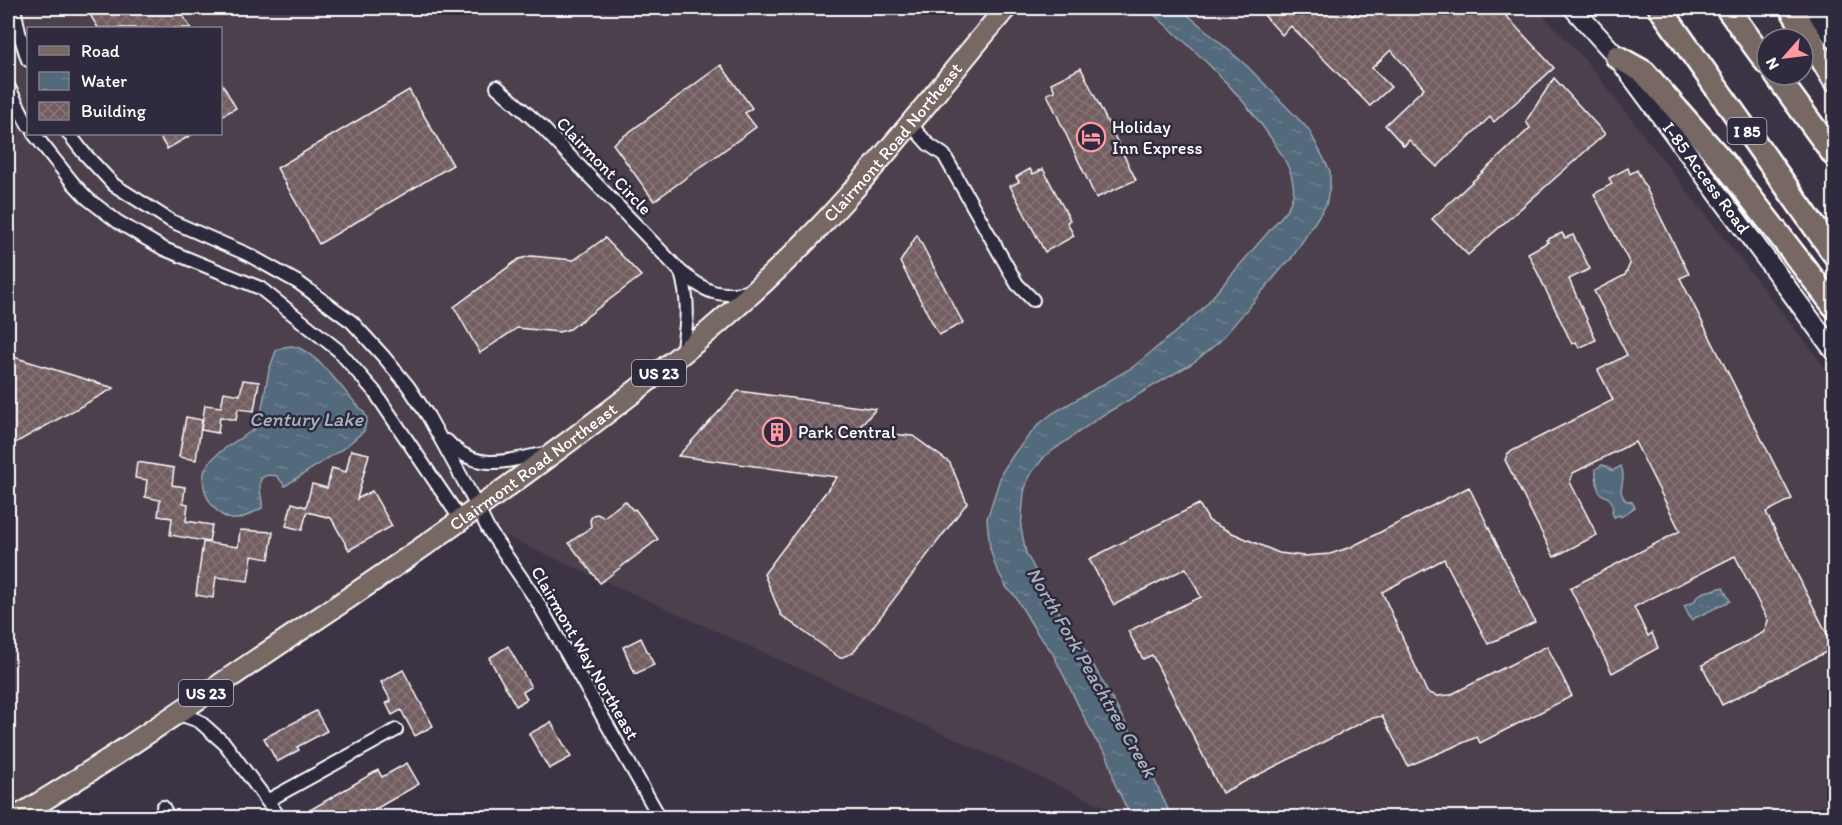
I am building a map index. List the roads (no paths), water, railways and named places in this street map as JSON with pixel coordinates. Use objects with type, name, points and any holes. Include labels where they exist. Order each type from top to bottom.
[{"type":"highway","name":"I 85","points":[[1660,8],[1834,254]]},
{"type":"highway","points":[[1727,8],[1755,46]]},
{"type":"highway","points":[[1791,8],[1834,79]]},
{"type":"highway","points":[[1617,57],[1644,72],[1724,162],[1834,306]]},
{"type":"highway","points":[[1785,87],[1834,155]]},
{"type":"main road","name":"Clairmont Road Northeast","points":[[14,818],[358,592],[477,509],[681,356],[755,291],[816,230],[878,163],[1006,8]]},
{"type":"main road","name":"I-85 Access Road","points":[[1573,8],[1617,57],[1834,351]]},
{"type":"main road","points":[[1813,8],[1834,39]]},
{"type":"street","points":[[14,8],[27,57]]},
{"type":"street","points":[[8,86],[27,123]]},
{"type":"street","name":"Clairmont Circle","points":[[497,87],[540,125],[681,272],[704,290],[713,294],[737,295],[755,291]]},
{"type":"street","points":[[909,124],[928,144],[944,155],[1017,284],[1033,300]]},
{"type":"street","points":[[35,135],[88,199],[118,222],[164,249],[260,288],[339,350],[374,391],[461,520]]},
{"type":"street","points":[[70,135],[114,185],[154,211],[271,266],[307,288],[340,313],[360,330],[384,357],[408,386],[453,449],[473,460],[494,463],[555,452]]},
{"type":"street","points":[[681,272],[687,294],[688,316],[681,356]]},
{"type":"street","name":"Clairmont Way Northeast","points":[[428,416],[488,529],[537,601],[660,818]]},
{"type":"street","points":[[177,713],[199,721],[225,744],[280,818]]},
{"type":"street","points":[[267,801],[396,730]]},
{"type":"water","name":"North Fork Peachtree Creek","points":[[1146,8],[1180,8],[1248,67],[1309,130],[1330,171],[1326,205],[1291,259],[1220,341],[1193,363],[1103,415],[1045,456],[1029,476],[1024,492],[1021,528],[1026,553],[1050,598],[1086,652],[1141,751],[1172,818],[1130,815],[1114,782],[1107,755],[1095,739],[1052,652],[1037,633],[1015,596],[1007,588],[995,565],[990,548],[987,519],[1002,472],[1039,424],[1053,413],[1133,367],[1202,309],[1287,210],[1292,197],[1293,184],[1288,166],[1258,120],[1213,69]]},
{"type":"water","name":"Century Lake","points":[[292,346],[311,355],[320,363],[363,411],[367,418],[364,431],[344,448],[285,486],[277,476],[263,477],[260,480],[262,508],[243,517],[231,519],[217,511],[207,497],[203,481],[204,473],[217,454],[259,424],[269,370],[276,351]]},
{"type":"water","points":[[1602,465],[1612,471],[1621,466],[1623,476],[1621,492],[1625,500],[1632,502],[1635,507],[1621,517],[1620,515],[1614,517],[1611,501],[1599,492],[1596,469]]},
{"type":"water","points":[[1723,587],[1730,601],[1691,620],[1684,606],[1694,602],[1702,593]]},
{"type":"place","name":"Holiday Inn Express","points":[[1091,137]]},
{"type":"place","name":"Park Central","points":[[777,432]]}]
